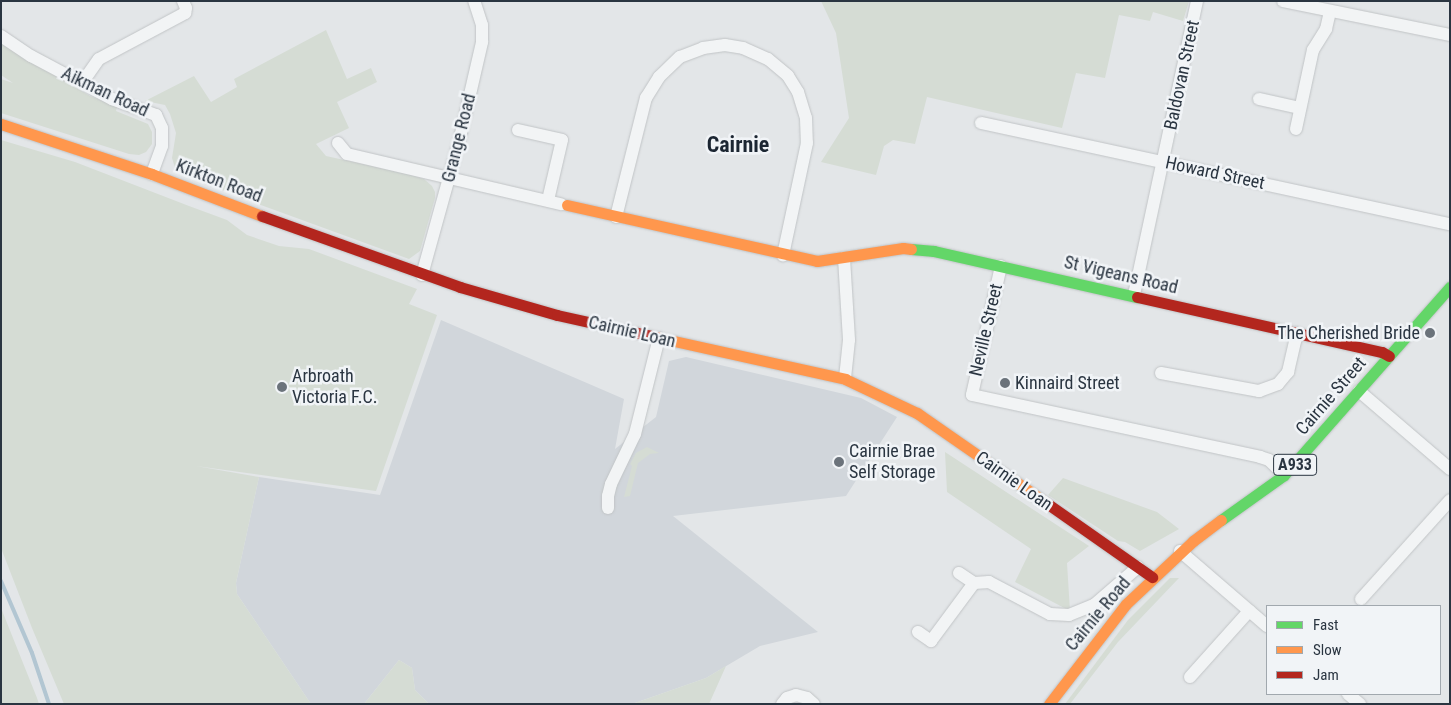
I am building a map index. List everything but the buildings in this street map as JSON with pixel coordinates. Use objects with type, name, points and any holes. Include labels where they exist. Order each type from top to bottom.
[{"type":"street","points":[[82,83],[99,59],[185,13],[186,8],[183,1]]},
{"type":"street","name":"Grange Road","points":[[422,275],[449,177],[482,42],[482,25],[474,1]]},
{"type":"street","name":"Baldovan Street","points":[[1134,295],[1197,1]]},
{"type":"street","points":[[1283,1],[1450,36]]},
{"type":"street","points":[[1296,129],[1313,50],[1326,29],[1330,11]]},
{"type":"street","name":"Aikman Road","points":[[1,36],[31,56],[112,99],[156,115],[162,128],[162,146],[152,174]]},
{"type":"street","points":[[616,217],[646,98],[659,77],[680,57],[703,48],[724,45],[743,48],[768,59],[788,76],[798,92],[806,118],[807,143],[783,255]]},
{"type":"street","points":[[1259,99],[1300,108]]},
{"type":"street","name":"Kirkton Road","points":[[1,124],[152,174],[317,238],[422,275]]},
{"type":"street","name":"Howard Street","points":[[981,124],[1450,224]]},
{"type":"street","points":[[518,130],[562,140],[548,200]]},
{"type":"street","points":[[338,143],[347,154],[783,255],[817,261],[844,258],[849,340],[845,380]]},
{"type":"street","name":"St Vigeans Road","points":[[844,258],[903,248],[934,251],[1382,352],[1389,356]]},
{"type":"street","name":"Neville Street","points":[[1001,266],[972,394],[1260,457],[1269,460],[1284,475]]},
{"type":"street","name":"Cairnie Loan","points":[[422,275],[557,314],[845,380],[917,413],[1152,577]]},
{"type":"street","name":"Cairnie Street","points":[[1180,552],[1217,522],[1284,475],[1450,287]]},
{"type":"street","points":[[1161,373],[1259,391],[1278,384],[1288,372],[1297,333]]},
{"type":"street","points":[[608,508],[611,484],[635,434],[660,338]]},
{"type":"street","points":[[1359,390],[1450,469]]},
{"type":"street","points":[[1361,599],[1450,500]]},
{"type":"street","points":[[1180,552],[1266,625]]},
{"type":"street","name":"Cairnie Road","points":[[1049,704],[1108,624],[1152,577],[1180,552]]},
{"type":"street","points":[[959,573],[974,583],[989,582],[1050,614],[1069,615],[1094,605],[1138,567]]},
{"type":"street","points":[[918,632],[931,641],[974,583]]},
{"type":"street","points":[[1190,677],[1250,611]]},
{"type":"street","points":[[782,704],[787,698],[796,695],[807,698],[814,704]]},
{"type":"street","points":[[1349,695],[1360,704]]},
{"type":"shaded area","points":[[821,1],[1189,1],[1183,21],[1153,12],[1150,21],[1119,15],[1105,78],[1076,73],[1062,128],[927,97],[915,144],[893,140],[884,146],[876,175],[821,162],[849,118],[836,33]]},
{"type":"shaded area","points":[[326,30],[347,79],[371,68],[377,82],[337,102],[349,128],[316,144],[326,156],[412,175],[424,179],[432,186],[435,198],[420,251],[409,259],[196,180],[175,168],[172,158],[176,133],[170,114],[165,105],[145,101],[194,76],[211,102],[237,87],[234,79]]},
{"type":"shaded area","points":[[1,43],[90,96],[117,107],[116,111],[148,124],[152,132],[152,144],[146,152],[139,155],[129,154],[1,113],[1,79],[13,83],[1,75]]},
{"type":"shaded area","points":[[1,140],[75,162],[227,220],[247,235],[279,246],[309,249],[417,289],[409,304],[437,315],[376,491],[196,466],[259,477],[236,583],[237,594],[311,704],[64,704],[1,548]]},
{"type":"shaded area","points":[[441,320],[624,399],[615,449],[656,417],[669,361],[686,357],[861,398],[897,417],[846,496],[673,516],[818,632],[760,646],[706,678],[632,704],[429,704],[415,690],[412,668],[399,660],[364,704],[311,704],[237,594],[236,583],[259,477],[380,495]]},
{"type":"shaded area","points":[[647,447],[659,453],[650,454],[638,463],[630,496],[624,497],[632,466],[630,464],[636,453]]},
{"type":"shaded area","points":[[945,452],[1089,546],[1067,563],[1070,611],[1015,582],[1031,549],[947,492]]},
{"type":"shaded area","points":[[1063,478],[1157,512],[1179,529],[1140,551],[1125,542],[1118,541],[1048,495]]},
{"type":"shaded area","points":[[1170,578],[1179,578],[1118,642],[1070,704],[1065,704],[1128,620]]},
{"type":"shaded area","points":[[1,608],[37,698],[39,704],[1,704]]},
{"type":"shaded area","points":[[399,660],[412,668],[415,690],[429,704],[364,704]]},
{"type":"shaded area","points":[[726,666],[709,704],[632,704],[706,678]]},
{"type":"waterway","points":[[1,581],[32,653],[49,704]]},
{"type":"traffic: fast","points":[[911,249],[934,251],[1137,297]]},
{"type":"traffic: fast","points":[[1221,520],[1284,475],[1450,287]]},
{"type":"traffic: slow","points":[[1,124],[152,174],[262,216]]},
{"type":"traffic: slow","points":[[567,205],[817,261],[903,248],[911,249]]},
{"type":"traffic: slow","points":[[656,337],[845,379],[917,413],[1045,502]]},
{"type":"traffic: slow","points":[[1049,704],[1126,604],[1193,541],[1221,520]]},
{"type":"traffic: jam","points":[[262,216],[460,287],[557,315],[656,337]]},
{"type":"traffic: jam","points":[[1137,297],[1382,352],[1389,356]]},
{"type":"traffic: jam","points":[[1045,502],[1152,577]]},
{"type":"place","name":"The Cherished Bride","points":[[1430,333]]},
{"type":"place","name":"Kinnaird Street","points":[[1005,383]]},
{"type":"place","name":"Arbroath Victoria F.C.","points":[[282,387]]},
{"type":"place","name":"Cairnie Brae Self Storage","points":[[839,462]]},
{"type":"district","name":"Cairnie","points":[[738,145]]}]
